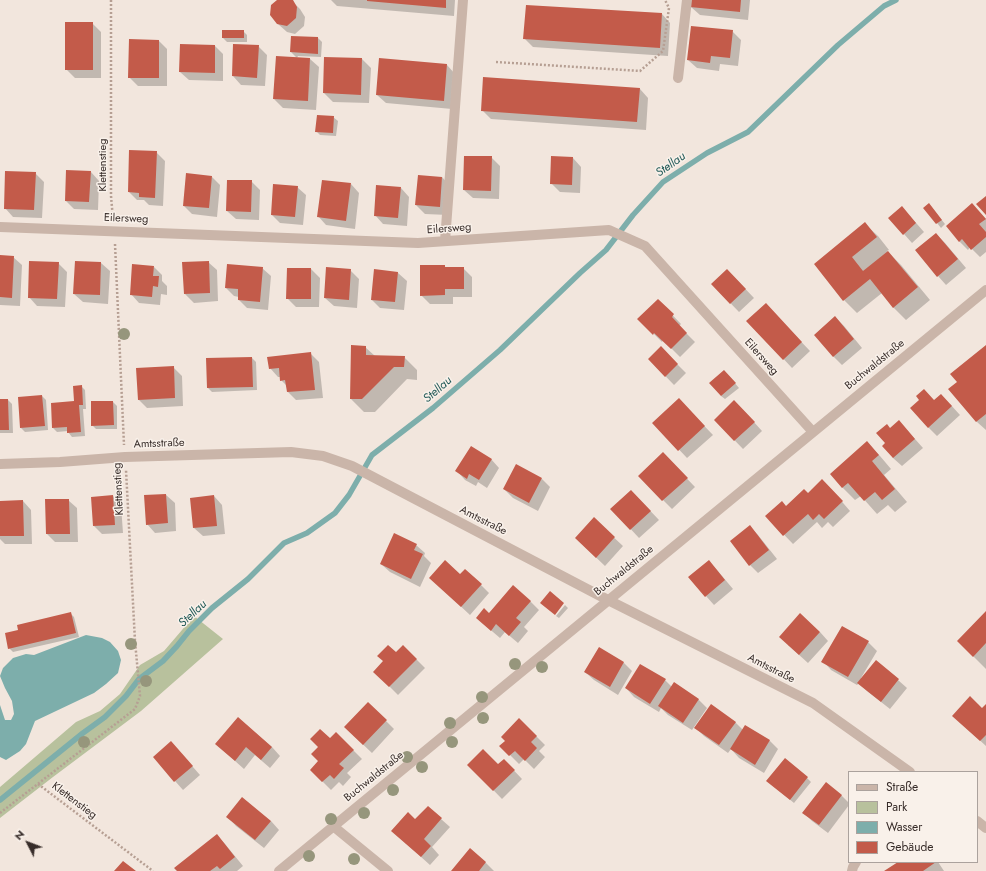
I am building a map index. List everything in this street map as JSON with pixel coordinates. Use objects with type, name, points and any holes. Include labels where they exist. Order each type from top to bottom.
[{"type":"street","points":[[445,241],[463,0]]},
{"type":"street","points":[[678,78],[687,0]]},
{"type":"street","name":"Eilersweg","points":[[0,227],[418,242],[609,230],[645,246],[812,432]]},
{"type":"street","name":"Buchwaldstraße","points":[[279,871],[986,290]]},
{"type":"street","name":"Amtsstraße","points":[[0,464],[60,462],[125,457],[291,452],[323,456],[352,466],[608,600],[813,703],[909,771]]},
{"type":"street","points":[[978,822],[986,828]]},
{"type":"street","points":[[332,826],[388,871]]},
{"type":"path","name":"Klettenstieg","points":[[110,0],[111,196],[115,231],[125,457],[135,641],[140,696],[135,709],[38,784],[153,871]]},
{"type":"path","points":[[496,62],[640,71],[663,51],[669,8],[665,0]]},
{"type":"path","points":[[0,813],[38,784]]},
{"type":"green space","points":[[194,616],[223,639],[141,711],[0,818],[0,787],[76,722],[100,711],[120,694],[140,665],[164,651]]},
{"type":"water","points":[[86,635],[102,638],[110,642],[118,651],[121,660],[118,673],[94,693],[35,721],[26,744],[20,751],[6,760],[0,757],[0,705],[5,720],[11,720],[14,714],[12,701],[0,676],[3,668],[13,658],[26,654],[34,655]]},
{"type":"building","points":[[277,0],[293,0],[297,7],[296,18],[287,26],[277,24],[270,15],[271,5]]},
{"type":"building","points":[[446,0],[446,8],[367,1]]},
{"type":"building","points":[[691,0],[741,0],[740,12],[690,7]]},
{"type":"building","points":[[526,5],[662,13],[660,48],[523,39]]},
{"type":"building","points":[[65,22],[93,22],[93,70],[65,70]]},
{"type":"building","points":[[691,26],[733,30],[730,58],[711,56],[710,63],[687,60]]},
{"type":"building","points":[[222,30],[244,30],[244,38],[222,38]]},
{"type":"building","points":[[291,36],[318,37],[318,54],[290,52]]},
{"type":"building","points":[[129,39],[159,40],[159,78],[128,78]]},
{"type":"building","points":[[180,44],[215,45],[215,73],[179,72]]},
{"type":"building","points":[[233,44],[259,45],[257,78],[232,76]]},
{"type":"building","points":[[276,56],[310,58],[308,101],[273,99]]},
{"type":"building","points":[[324,57],[362,58],[361,95],[323,93]]},
{"type":"building","points":[[379,58],[447,64],[444,101],[376,95]]},
{"type":"building","points":[[483,77],[640,88],[637,122],[481,111]]},
{"type":"building","points":[[317,115],[334,116],[333,133],[315,132]]},
{"type":"building","points":[[129,150],[157,151],[155,198],[139,197],[139,193],[128,192]]},
{"type":"building","points":[[464,156],[492,156],[491,191],[463,190]]},
{"type":"building","points":[[551,156],[573,157],[572,185],[550,184]]},
{"type":"building","points":[[66,170],[91,171],[89,202],[65,201]]},
{"type":"building","points":[[5,171],[36,172],[34,210],[4,209]]},
{"type":"building","points":[[186,173],[212,176],[209,208],[183,206]]},
{"type":"building","points":[[418,175],[442,177],[440,207],[415,205]]},
{"type":"building","points":[[227,180],[252,180],[251,212],[226,211]]},
{"type":"building","points":[[322,180],[351,183],[346,221],[317,217]]},
{"type":"building","points":[[273,184],[298,186],[295,217],[271,215]]},
{"type":"building","points":[[376,185],[401,187],[398,218],[374,216]]},
{"type":"building","points":[[986,196],[986,215],[976,204]]},
{"type":"building","points":[[929,203],[942,220],[936,224],[923,208]]},
{"type":"building","points":[[972,203],[986,219],[979,224],[986,232],[986,237],[971,250],[962,239],[959,242],[946,226]]},
{"type":"building","points":[[902,206],[916,223],[903,235],[888,218]]},
{"type":"building","points":[[865,222],[877,237],[852,257],[863,271],[888,251],[918,287],[893,308],[870,279],[843,301],[814,264]]},
{"type":"building","points":[[936,233],[958,259],[937,277],[915,250]]},
{"type":"building","points":[[0,255],[14,256],[12,298],[0,297]]},
{"type":"building","points":[[29,261],[59,262],[57,299],[28,298]]},
{"type":"building","points":[[75,261],[101,262],[100,295],[73,294]]},
{"type":"building","points":[[209,261],[210,293],[184,294],[182,262]]},
{"type":"building","points":[[132,264],[154,266],[153,276],[159,276],[158,287],[153,286],[152,297],[130,295]]},
{"type":"building","points":[[227,264],[263,267],[260,302],[238,300],[238,289],[225,288]]},
{"type":"building","points":[[420,265],[464,267],[464,289],[445,289],[445,295],[420,296]]},
{"type":"building","points":[[326,267],[351,269],[349,300],[324,298]]},
{"type":"building","points":[[287,268],[311,268],[311,299],[286,299]]},
{"type":"building","points":[[374,269],[398,272],[395,302],[371,300]]},
{"type":"building","points":[[727,269],[746,289],[730,304],[711,284]]},
{"type":"building","points":[[658,299],[674,314],[672,317],[687,333],[671,349],[654,333],[653,335],[637,319]]},
{"type":"building","points":[[766,303],[802,342],[783,360],[746,321]]},
{"type":"building","points":[[835,316],[854,339],[833,357],[814,335]]},
{"type":"building","points":[[351,345],[366,346],[366,355],[405,356],[404,367],[394,367],[362,399],[350,399]]},
{"type":"building","points":[[986,345],[986,414],[976,422],[948,389],[957,382],[950,374]]},
{"type":"building","points":[[661,346],[678,364],[665,377],[648,359]]},
{"type":"building","points":[[311,352],[315,390],[287,392],[285,380],[280,381],[279,368],[269,369],[267,357]]},
{"type":"building","points":[[252,357],[253,387],[207,388],[206,358]]},
{"type":"building","points":[[174,366],[175,398],[138,400],[136,368]]},
{"type":"building","points":[[724,370],[736,383],[721,396],[709,383]]},
{"type":"building","points":[[82,385],[83,405],[79,405],[81,432],[67,433],[67,427],[52,428],[51,403],[74,401],[73,386]]},
{"type":"building","points":[[924,389],[934,400],[941,394],[952,406],[928,428],[910,408],[919,400],[916,396]]},
{"type":"building","points":[[42,395],[45,426],[20,428],[18,397]]},
{"type":"building","points":[[679,398],[705,426],[678,451],[652,423]]},
{"type":"building","points":[[0,399],[8,399],[9,430],[0,430]]},
{"type":"building","points":[[734,400],[755,422],[734,441],[714,420]]},
{"type":"building","points":[[91,401],[113,401],[114,425],[91,426]]},
{"type":"building","points":[[899,420],[915,439],[893,458],[882,446],[885,443],[876,433],[887,424],[890,428]]},
{"type":"building","points":[[867,441],[879,455],[872,461],[895,489],[882,500],[875,492],[864,501],[848,483],[842,488],[830,474]]},
{"type":"building","points":[[471,446],[492,459],[479,480],[469,474],[467,479],[455,471]]},
{"type":"building","points":[[663,452],[688,478],[662,501],[638,476]]},
{"type":"building","points":[[516,464],[542,478],[529,503],[503,489]]},
{"type":"building","points":[[822,479],[843,501],[824,519],[819,514],[813,520],[808,514],[783,536],[765,516],[782,501],[786,506],[804,489],[808,493]]},
{"type":"building","points":[[631,490],[651,511],[630,530],[610,509]]},
{"type":"building","points":[[166,494],[168,523],[146,525],[144,495]]},
{"type":"building","points":[[113,495],[115,525],[93,526],[91,497]]},
{"type":"building","points":[[214,495],[217,526],[193,528],[190,498]]},
{"type":"building","points":[[45,499],[69,499],[70,534],[46,534]]},
{"type":"building","points":[[23,500],[24,536],[0,536],[0,501]]},
{"type":"building","points":[[594,517],[615,537],[596,558],[575,538]]},
{"type":"building","points":[[750,525],[769,550],[749,566],[730,541]]},
{"type":"building","points":[[394,533],[417,544],[414,550],[423,554],[411,579],[380,564]]},
{"type":"building","points":[[445,560],[460,574],[465,569],[482,584],[461,607],[429,578]]},
{"type":"building","points":[[709,560],[725,580],[705,597],[688,577]]},
{"type":"building","points":[[513,585],[531,601],[516,618],[521,622],[509,636],[496,624],[491,631],[476,618],[484,608],[489,613]]},
{"type":"building","points":[[550,591],[564,603],[555,615],[540,603]]},
{"type":"building","points":[[986,611],[986,643],[973,657],[957,641]]},
{"type":"building","points":[[71,612],[76,633],[8,649],[5,633],[18,630],[17,625]]},
{"type":"building","points":[[800,613],[820,632],[799,655],[779,637]]},
{"type":"building","points":[[842,626],[869,641],[848,677],[821,662]]},
{"type":"building","points":[[388,645],[396,652],[403,645],[417,659],[389,687],[373,672],[383,661],[377,656]]},
{"type":"building","points":[[599,647],[624,662],[610,687],[584,672]]},
{"type":"building","points":[[876,660],[899,679],[881,702],[857,683]]},
{"type":"building","points":[[640,664],[666,679],[650,704],[625,688]]},
{"type":"building","points":[[674,682],[699,699],[683,723],[658,706]]},
{"type":"building","points":[[970,696],[982,708],[986,704],[986,735],[980,741],[952,716]]},
{"type":"building","points":[[368,702],[387,720],[363,745],[344,727]]},
{"type":"building","points":[[711,704],[736,722],[719,745],[694,728]]},
{"type":"building","points":[[238,717],[272,747],[261,760],[246,747],[235,761],[215,744]]},
{"type":"building","points":[[519,718],[537,736],[531,742],[537,748],[525,761],[515,751],[509,756],[499,746],[505,741],[501,737]]},
{"type":"building","points":[[745,725],[770,740],[755,765],[730,749]]},
{"type":"building","points":[[320,729],[330,738],[336,732],[354,750],[339,764],[344,768],[334,779],[330,775],[322,782],[310,770],[318,761],[311,754],[318,747],[310,739]]},
{"type":"building","points":[[171,741],[193,766],[174,782],[153,757]]},
{"type":"building","points":[[483,749],[498,764],[504,759],[515,770],[493,791],[467,765]]},
{"type":"building","points":[[785,758],[808,777],[790,800],[766,781]]},
{"type":"building","points":[[826,782],[842,795],[819,825],[802,813]]},
{"type":"building","points":[[242,797],[271,821],[255,840],[226,817]]},
{"type":"building","points":[[428,806],[442,818],[424,839],[431,846],[421,857],[391,831],[408,812],[415,819]]},
{"type":"building","points":[[217,834],[235,857],[220,869],[217,866],[210,871],[177,871],[174,868]]},
{"type":"building","points":[[470,848],[486,862],[479,871],[451,871]]},
{"type":"building","points":[[123,861],[136,871],[114,871]]},
{"type":"building","points":[[896,863],[935,863],[923,871],[884,871]]},
{"type":"waterway","name":"Stellau","points":[[0,800],[105,717],[126,696],[139,679],[163,661],[189,631],[212,608],[248,579],[284,543],[307,533],[335,513],[349,495],[372,455],[433,408],[500,350],[606,250],[633,215],[663,182],[707,153],[748,132],[838,45],[884,6],[896,0]]}]
